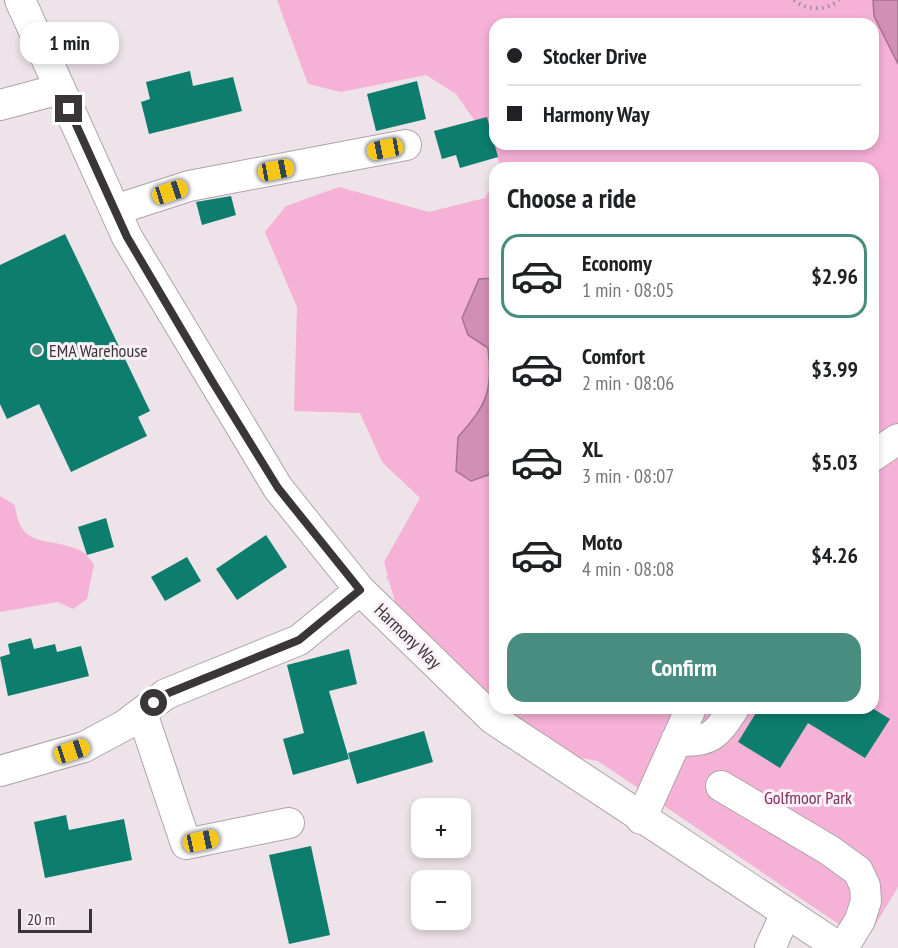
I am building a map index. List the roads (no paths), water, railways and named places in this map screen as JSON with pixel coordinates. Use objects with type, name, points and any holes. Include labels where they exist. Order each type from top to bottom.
[{"type":"street","name":"Harmony Way","points":[[20,0],[127,237],[278,488],[360,590],[493,719],[641,819],[841,948]]},
{"type":"street","points":[[0,105],[60,89]]},
{"type":"street","points":[[115,210],[189,186],[406,145]]},
{"type":"street","points":[[879,452],[898,439]]},
{"type":"street","points":[[0,771],[84,747],[125,725],[166,694],[299,640],[360,590]]},
{"type":"street","points":[[142,712],[186,844],[289,824]]},
{"type":"street","points":[[641,819],[688,714]]},
{"type":"street","points":[[676,740],[695,742],[704,740],[723,725],[730,714]]},
{"type":"street","points":[[721,786],[829,850],[858,871],[865,886],[866,901],[860,920],[841,948]]},
{"type":"street","points":[[770,948],[786,913]]},
{"type":"place","name":"EMA Warehouse","points":[[37,350]]},
{"type":"park label","name":"Golfmoor Park","points":[[808,797]]}]
